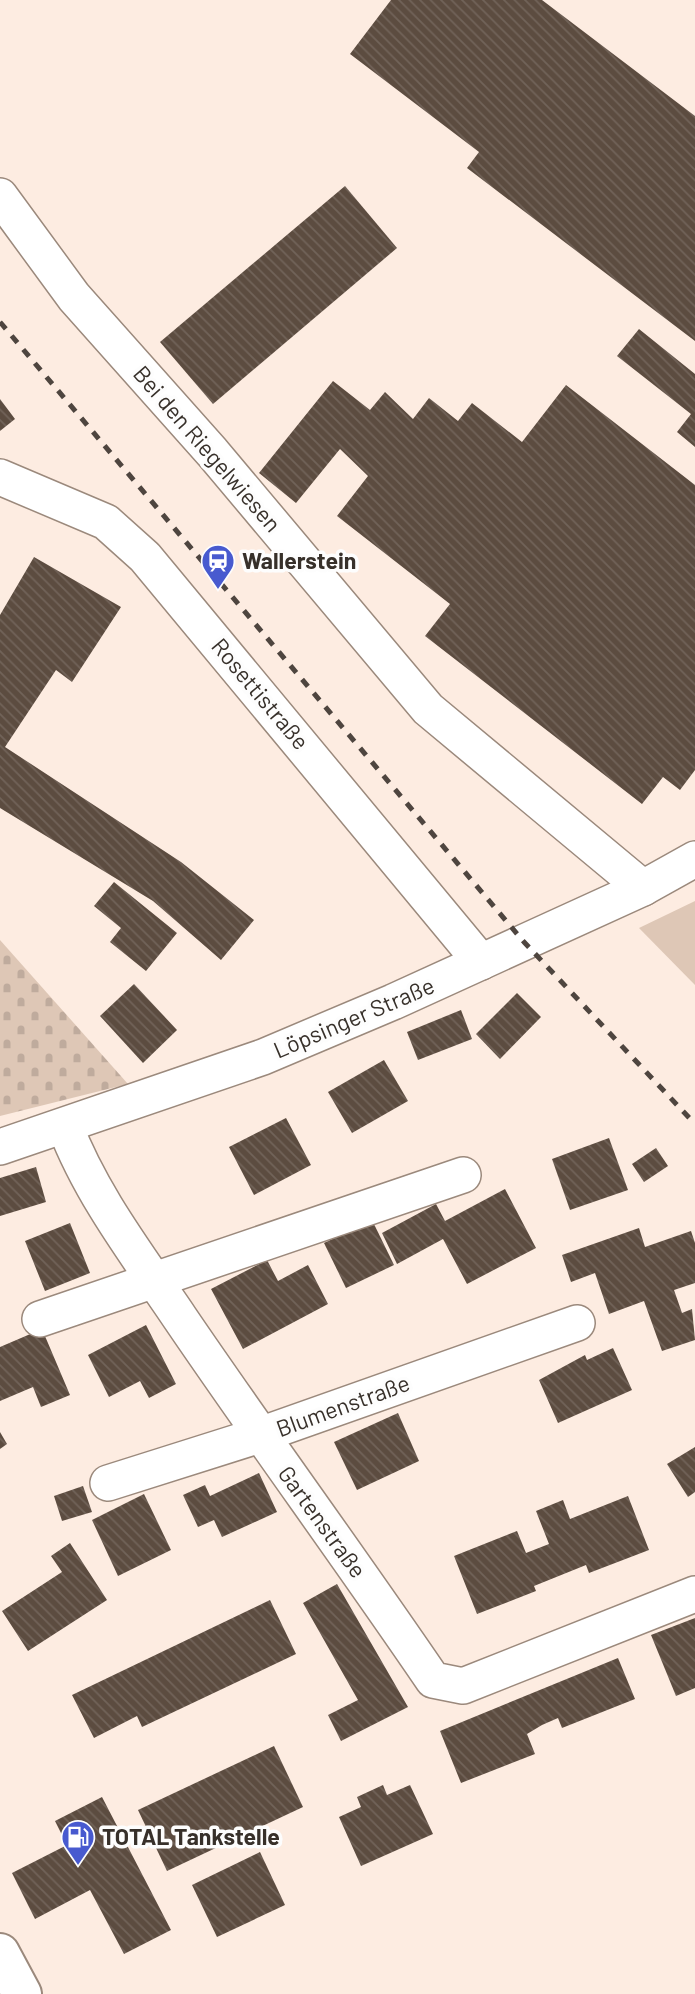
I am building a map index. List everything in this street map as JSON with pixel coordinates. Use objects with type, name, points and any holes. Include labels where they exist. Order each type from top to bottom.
[{"type":"street","name":"Bei den Riegelwiesen","points":[[0,196],[75,297],[212,452],[428,709],[643,888]]},
{"type":"street","name":"Rosettistraße","points":[[0,477],[106,522],[145,557],[481,962]]},
{"type":"street","name":"Löpsinger Straße","points":[[0,1147],[263,1057],[643,888],[695,859]]},
{"type":"street","name":"Gartenstraße","points":[[65,1126],[77,1158],[155,1280],[260,1435],[433,1680],[463,1686],[695,1594]]},
{"type":"street","points":[[40,1319],[463,1175]]},
{"type":"street","name":"Blumenstraße","points":[[108,1483],[260,1435],[577,1323]]},
{"type":"street","points":[[0,1953],[22,1994]]},
{"type":"green space","points":[[695,901],[695,985],[639,928]]},
{"type":"green space","points":[[0,940],[128,1084],[0,1116]]},
{"type":"building","points":[[391,0],[542,0],[695,116],[695,341],[467,168],[479,152],[350,54]]},
{"type":"building","points":[[345,186],[397,248],[213,404],[160,342]]},
{"type":"building","points":[[639,329],[695,374],[695,447],[677,432],[691,414],[617,356]]},
{"type":"building","points":[[333,381],[370,410],[385,392],[413,419],[429,398],[458,421],[472,403],[522,442],[566,385],[695,485],[695,770],[680,790],[663,777],[642,804],[425,636],[450,604],[337,516],[368,476],[340,449],[296,503],[259,473]]},
{"type":"building","points":[[0,399],[15,419],[0,431]]},
{"type":"building","points":[[34,557],[121,607],[72,682],[56,670],[5,747],[181,862],[254,920],[221,960],[153,901],[0,808],[0,615]]},
{"type":"building","points":[[114,882],[177,933],[146,971],[110,942],[121,928],[94,906]]},
{"type":"building","points":[[134,984],[177,1030],[143,1063],[100,1016]]},
{"type":"building","points":[[517,993],[541,1017],[500,1059],[476,1034]]},
{"type":"building","points":[[461,1010],[472,1039],[418,1060],[407,1032]]},
{"type":"building","points":[[384,1060],[408,1101],[352,1133],[328,1092]]},
{"type":"building","points":[[286,1118],[311,1165],[254,1195],[229,1147]]},
{"type":"building","points":[[609,1138],[628,1190],[570,1210],[552,1159]]},
{"type":"building","points":[[656,1148],[668,1166],[644,1182],[632,1164]]},
{"type":"building","points":[[36,1167],[46,1202],[0,1216],[0,1178]]},
{"type":"building","points":[[505,1189],[536,1248],[467,1284],[443,1239],[397,1264],[382,1233],[436,1204],[445,1221]]},
{"type":"building","points":[[372,1220],[394,1265],[346,1288],[324,1243]]},
{"type":"building","points":[[70,1223],[90,1273],[45,1291],[25,1241]]},
{"type":"building","points":[[639,1228],[645,1247],[691,1231],[695,1243],[695,1283],[674,1290],[682,1313],[692,1309],[695,1340],[662,1351],[644,1301],[609,1314],[595,1273],[571,1282],[562,1255]]},
{"type":"building","points":[[267,1260],[278,1281],[308,1265],[328,1304],[243,1349],[211,1289]]},
{"type":"building","points":[[146,1325],[176,1384],[149,1398],[140,1381],[109,1397],[88,1355]]},
{"type":"building","points":[[42,1329],[70,1395],[41,1407],[33,1387],[0,1401],[0,1347]]},
{"type":"building","points":[[613,1348],[632,1390],[558,1423],[539,1380],[585,1355],[587,1360]]},
{"type":"building","points":[[398,1413],[419,1461],[357,1490],[334,1442]]},
{"type":"building","points":[[0,1432],[7,1444],[0,1449]]},
{"type":"building","points":[[695,1447],[695,1492],[688,1497],[667,1464]]},
{"type":"building","points":[[259,1473],[277,1512],[222,1537],[214,1520],[198,1527],[183,1495],[205,1485],[210,1496]]},
{"type":"building","points":[[83,1486],[92,1512],[62,1521],[54,1496]]},
{"type":"building","points":[[144,1494],[171,1550],[118,1576],[92,1520]]},
{"type":"building","points":[[628,1496],[649,1550],[589,1573],[586,1565],[534,1586],[536,1591],[477,1614],[454,1556],[517,1531],[526,1553],[549,1544],[536,1511],[563,1500],[570,1519]]},
{"type":"building","points":[[70,1543],[107,1600],[28,1651],[2,1611],[62,1572],[51,1556]]},
{"type":"building","points":[[337,1584],[408,1707],[341,1741],[328,1715],[358,1700],[303,1603]]},
{"type":"building","points":[[270,1600],[296,1654],[142,1727],[137,1716],[94,1738],[72,1695]]},
{"type":"building","points":[[695,1618],[695,1688],[676,1696],[651,1635]]},
{"type":"building","points":[[618,1658],[635,1699],[562,1728],[558,1718],[542,1725],[527,1734],[535,1754],[461,1783],[440,1731]]},
{"type":"building","points":[[274,1746],[303,1807],[167,1871],[138,1810]]},
{"type":"building","points":[[383,1785],[387,1795],[410,1785],[433,1834],[361,1866],[339,1817],[361,1807],[357,1797]]},
{"type":"building","points":[[102,1797],[171,1930],[124,1954],[90,1890],[35,1919],[12,1873],[67,1845],[55,1821]]},
{"type":"building","points":[[260,1852],[285,1905],[217,1937],[192,1885]]},
{"type":"railway","points":[[0,322],[524,942],[695,1124]]},
{"type":"place","name":"Wallerstein","points":[[218,591]]},
{"type":"place","name":"TOTAL Tankstelle","points":[[78,1867]]}]
